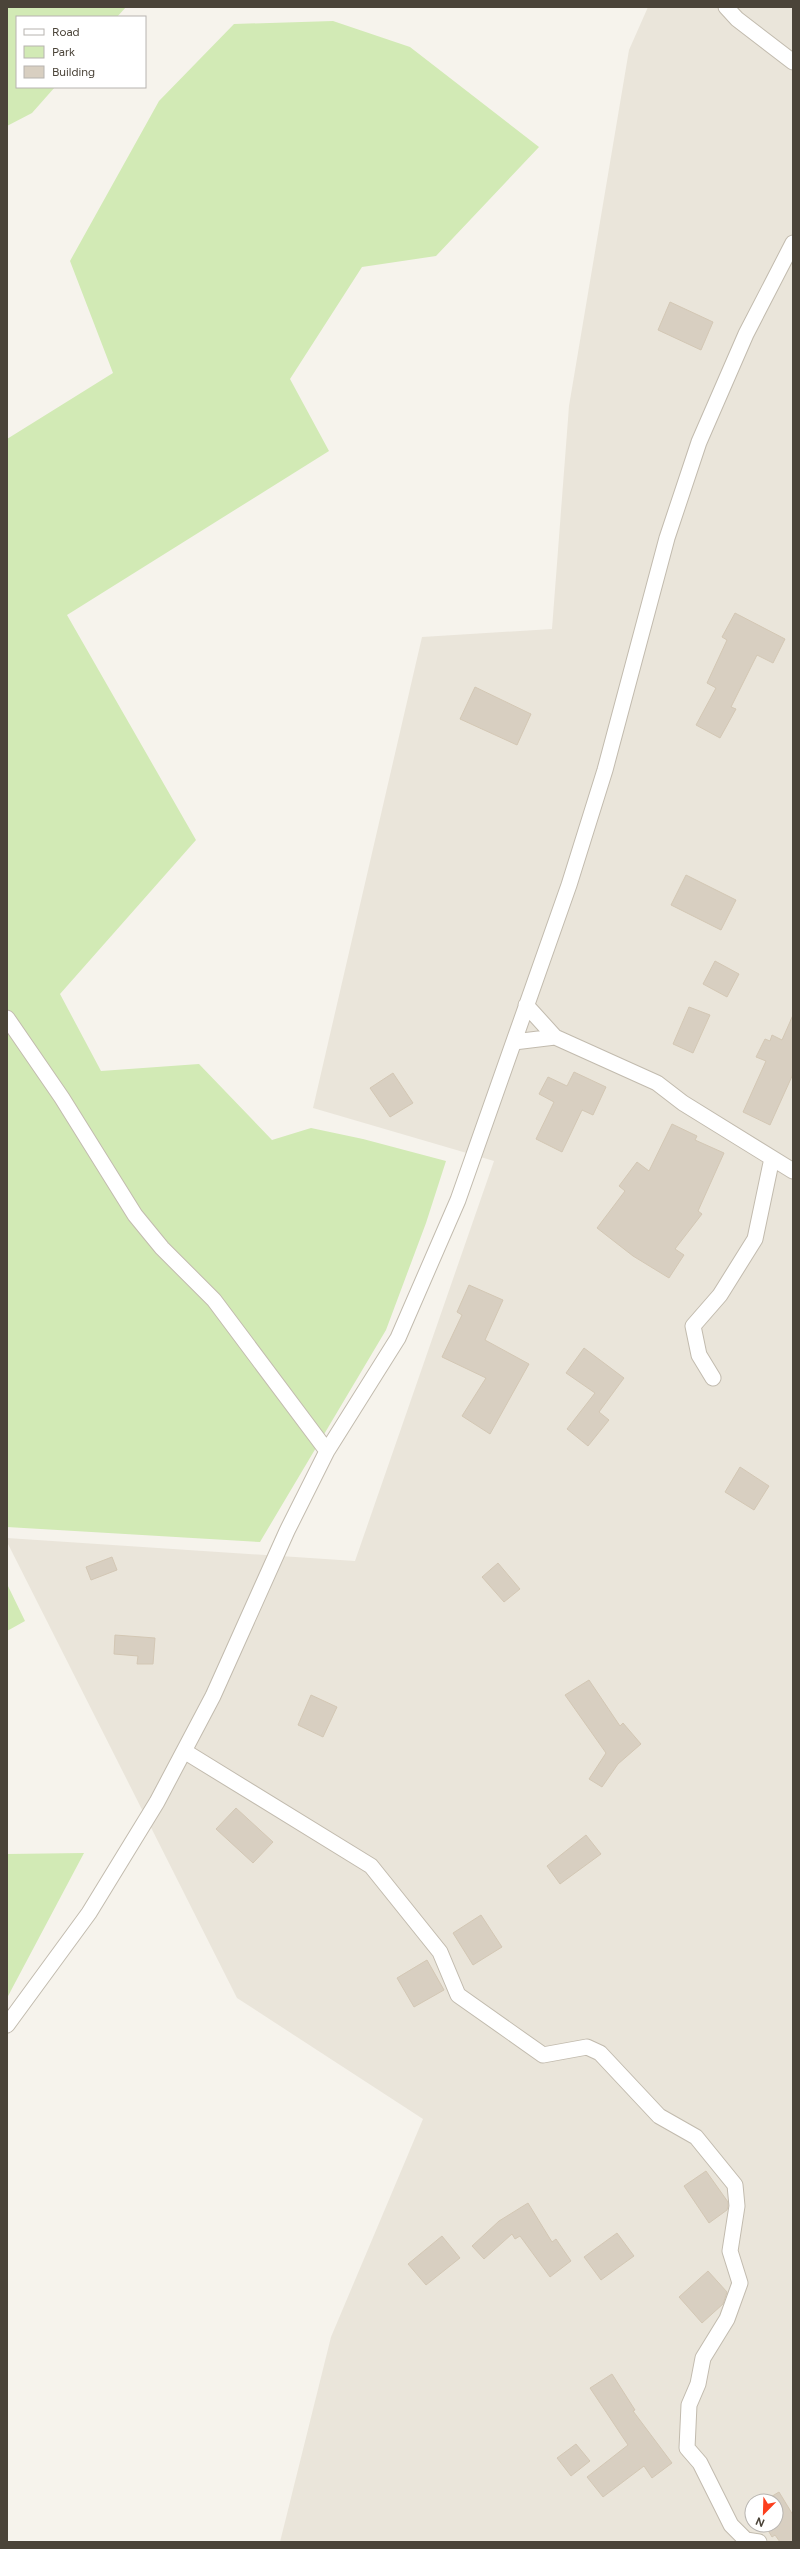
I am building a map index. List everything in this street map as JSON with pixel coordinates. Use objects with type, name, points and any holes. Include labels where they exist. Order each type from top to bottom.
[{"type":"street","points":[[726,7],[737,19],[793,62]]},
{"type":"street","points":[[7,2025],[89,1913],[157,1802],[213,1696],[287,1531],[327,1451],[398,1338],[458,1200],[569,886],[600,784],[667,538],[699,442],[746,334],[793,243]]},
{"type":"street","points":[[526,1005],[555,1037],[657,1083],[683,1103],[793,1171]]},
{"type":"street","points":[[7,1018],[62,1098],[135,1215],[162,1248],[214,1300],[327,1451]]},
{"type":"street","points":[[514,1042],[555,1037]]},
{"type":"street","points":[[713,1378],[699,1355],[693,1326],[720,1294],[755,1239],[772,1158]]},
{"type":"street","points":[[184,1751],[371,1866],[440,1952],[458,1995],[543,2055],[587,2048],[600,2053],[659,2116],[696,2137],[735,2185],[737,2206],[730,2251],[740,2283],[727,2319],[703,2358],[698,2384],[689,2405],[687,2448],[700,2463],[731,2525],[746,2540],[758,2542]]},
{"type":"shaded area","points":[[648,7],[793,7],[793,2542],[280,2542],[331,2337],[423,2119],[237,1998],[7,1542],[7,1538],[355,1561],[494,1161],[313,1108],[422,637],[552,629],[569,406],[629,50]]},
{"type":"green space","points":[[7,7],[126,7],[118,16],[16,16],[16,88],[54,88],[32,113],[7,126]]},
{"type":"green space","points":[[333,21],[410,47],[539,147],[436,256],[362,267],[290,379],[329,451],[67,615],[196,840],[60,994],[101,1071],[199,1064],[272,1140],[311,1128],[363,1139],[446,1161],[426,1223],[386,1330],[260,1542],[7,1527],[7,439],[113,373],[70,261],[159,101],[234,24]]},
{"type":"green space","points":[[7,1584],[25,1621],[7,1631]]},
{"type":"green space","points":[[84,1853],[7,1998],[7,1854]]},
{"type":"building","points":[[670,302],[713,322],[701,350],[658,330]]},
{"type":"building","points":[[735,613],[785,639],[773,663],[757,655],[731,707],[736,709],[720,738],[696,725],[716,688],[707,683],[727,640],[722,637]]},
{"type":"building","points":[[475,687],[531,714],[517,745],[460,719]]},
{"type":"building","points":[[686,875],[736,900],[721,930],[671,905]]},
{"type":"building","points":[[715,961],[739,974],[727,997],[703,984]]},
{"type":"building","points":[[689,1007],[710,1015],[693,1053],[673,1044]]},
{"type":"building","points":[[793,1015],[793,1074],[770,1125],[743,1112],[766,1061],[756,1057],[765,1039],[770,1041],[772,1035],[782,1040]]},
{"type":"building","points":[[574,1072],[606,1087],[593,1115],[582,1110],[562,1152],[536,1139],[554,1102],[539,1094],[548,1077],[567,1086]]},
{"type":"building","points":[[393,1073],[413,1103],[390,1117],[370,1088]]},
{"type":"building","points":[[672,1124],[697,1136],[695,1140],[724,1153],[698,1211],[702,1214],[675,1249],[684,1255],[669,1278],[633,1256],[597,1228],[625,1191],[619,1186],[637,1162],[649,1171]]},
{"type":"building","points":[[469,1285],[503,1300],[485,1340],[529,1364],[490,1434],[462,1416],[486,1378],[442,1357],[462,1315],[457,1312]]},
{"type":"building","points":[[584,1348],[624,1378],[599,1412],[609,1420],[588,1446],[567,1429],[595,1393],[566,1373]]},
{"type":"building","points":[[740,1467],[769,1486],[754,1510],[725,1492]]},
{"type":"building","points":[[112,1557],[117,1570],[91,1580],[86,1567]]},
{"type":"building","points":[[498,1563],[520,1589],[504,1602],[482,1577]]},
{"type":"building","points":[[115,1635],[155,1638],[153,1664],[137,1664],[138,1656],[114,1654]]},
{"type":"building","points":[[589,1680],[620,1726],[623,1723],[641,1744],[618,1764],[602,1787],[589,1779],[606,1753],[565,1695]]},
{"type":"building","points":[[311,1695],[337,1707],[323,1737],[298,1725]]},
{"type":"building","points":[[236,1808],[273,1842],[253,1863],[216,1829]]},
{"type":"building","points":[[586,1835],[601,1854],[560,1884],[547,1866]]},
{"type":"building","points":[[481,1915],[502,1947],[473,1965],[453,1933]]},
{"type":"building","points":[[427,1960],[444,1990],[414,2007],[397,1978]]},
{"type":"building","points":[[706,2171],[728,2202],[727,2210],[709,2223],[684,2186]]},
{"type":"building","points":[[528,2203],[552,2242],[556,2239],[571,2261],[550,2277],[520,2236],[515,2239],[512,2234],[484,2259],[472,2246],[499,2221]]},
{"type":"building","points":[[617,2233],[634,2256],[601,2280],[584,2257]]},
{"type":"building","points":[[442,2236],[460,2258],[426,2285],[408,2264]]},
{"type":"building","points":[[708,2271],[727,2292],[723,2304],[702,2323],[679,2297]]},
{"type":"building","points":[[612,2374],[635,2410],[633,2411],[672,2463],[652,2478],[644,2466],[603,2497],[587,2477],[628,2445],[590,2388]]},
{"type":"building","points":[[576,2444],[590,2461],[571,2476],[557,2458]]},
{"type":"building","points":[[784,2500],[793,2515],[793,2542],[780,2542],[775,2535],[772,2537],[770,2533],[784,2533]]}]
